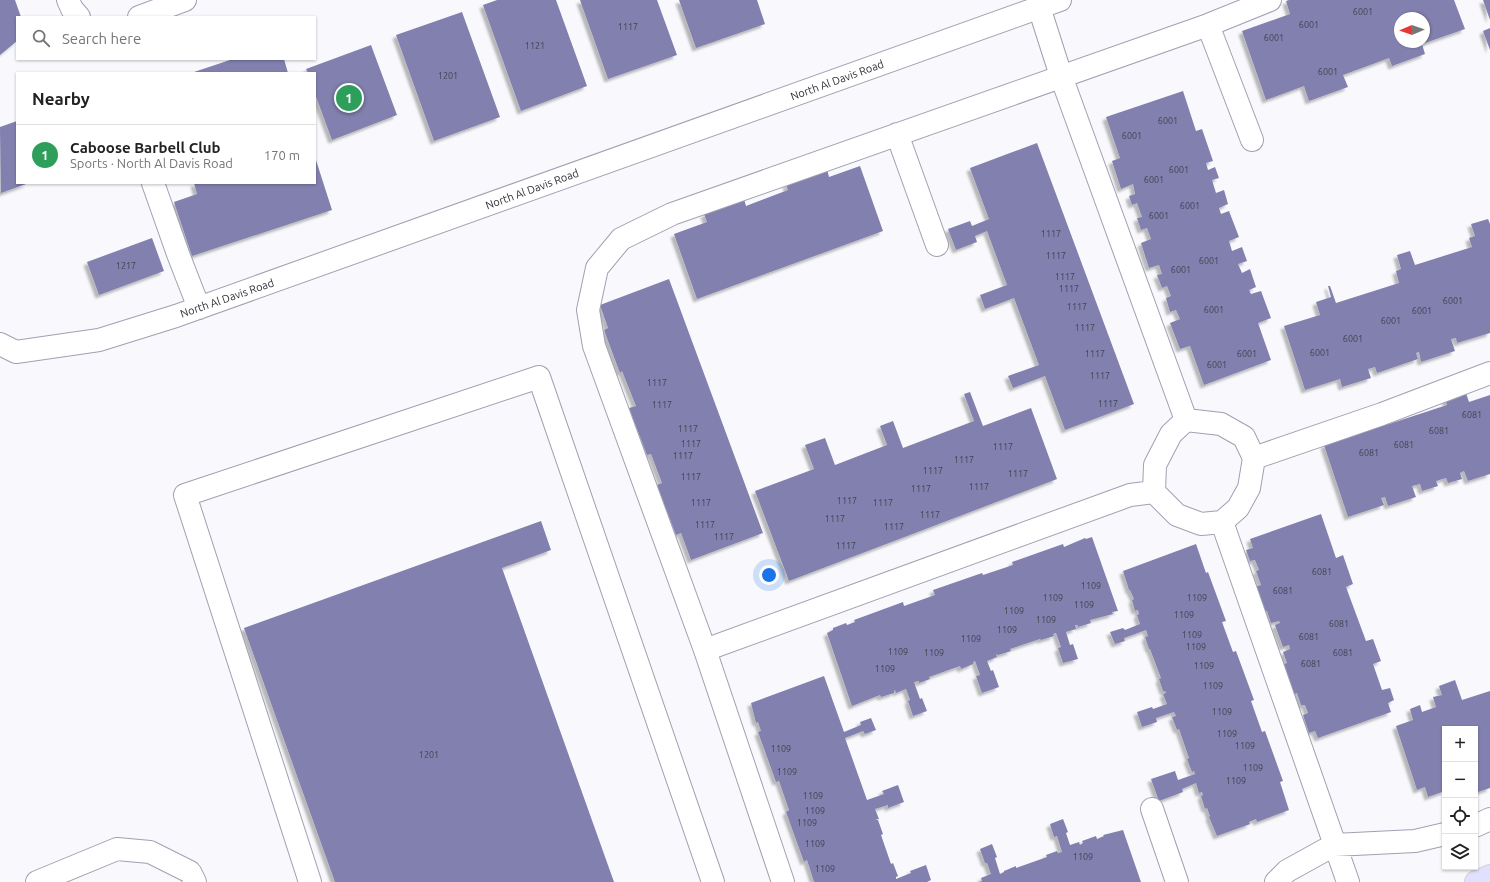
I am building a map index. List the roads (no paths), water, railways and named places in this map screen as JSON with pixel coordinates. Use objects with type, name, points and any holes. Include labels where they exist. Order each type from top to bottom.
[{"type":"main road","points":[[1476,882],[1490,876]]},
{"type":"street","points":[[68,0],[72,9],[78,16]]},
{"type":"street","points":[[142,16],[185,0]]},
{"type":"street","name":"North Al Davis Road","points":[[0,344],[16,352],[99,340],[199,308],[1060,0]]},
{"type":"street","points":[[783,882],[705,650],[594,346],[588,310],[597,268],[621,239],[672,214],[1208,25],[1270,0]]},
{"type":"street","points":[[1039,8],[1061,76],[1186,420]]},
{"type":"street","points":[[1208,25],[1252,140]]},
{"type":"street","points":[[897,134],[936,245]]},
{"type":"street","points":[[153,184],[199,308]]},
{"type":"street","points":[[1254,458],[1382,414],[1490,373]]},
{"type":"street","points":[[310,882],[186,495],[539,377],[713,882]]},
{"type":"street","points":[[1186,420],[1221,424],[1244,437],[1254,458],[1249,488],[1238,508],[1222,522],[1201,524],[1177,515],[1154,492],[1155,465],[1171,434],[1186,420]]},
{"type":"street","points":[[705,650],[1130,495],[1154,492]]},
{"type":"street","points":[[1222,522],[1348,882]]},
{"type":"street","points":[[1152,809],[1177,882]]},
{"type":"street","points":[[1478,825],[1490,819]]},
{"type":"street","points":[[1276,882],[1287,871],[1334,845],[1415,841],[1442,835]]},
{"type":"street","points":[[37,882],[117,849],[150,852],[190,872],[195,882]]},
{"type":"place","name":"Caboose Barbell Club","points":[[349,98]]}]
